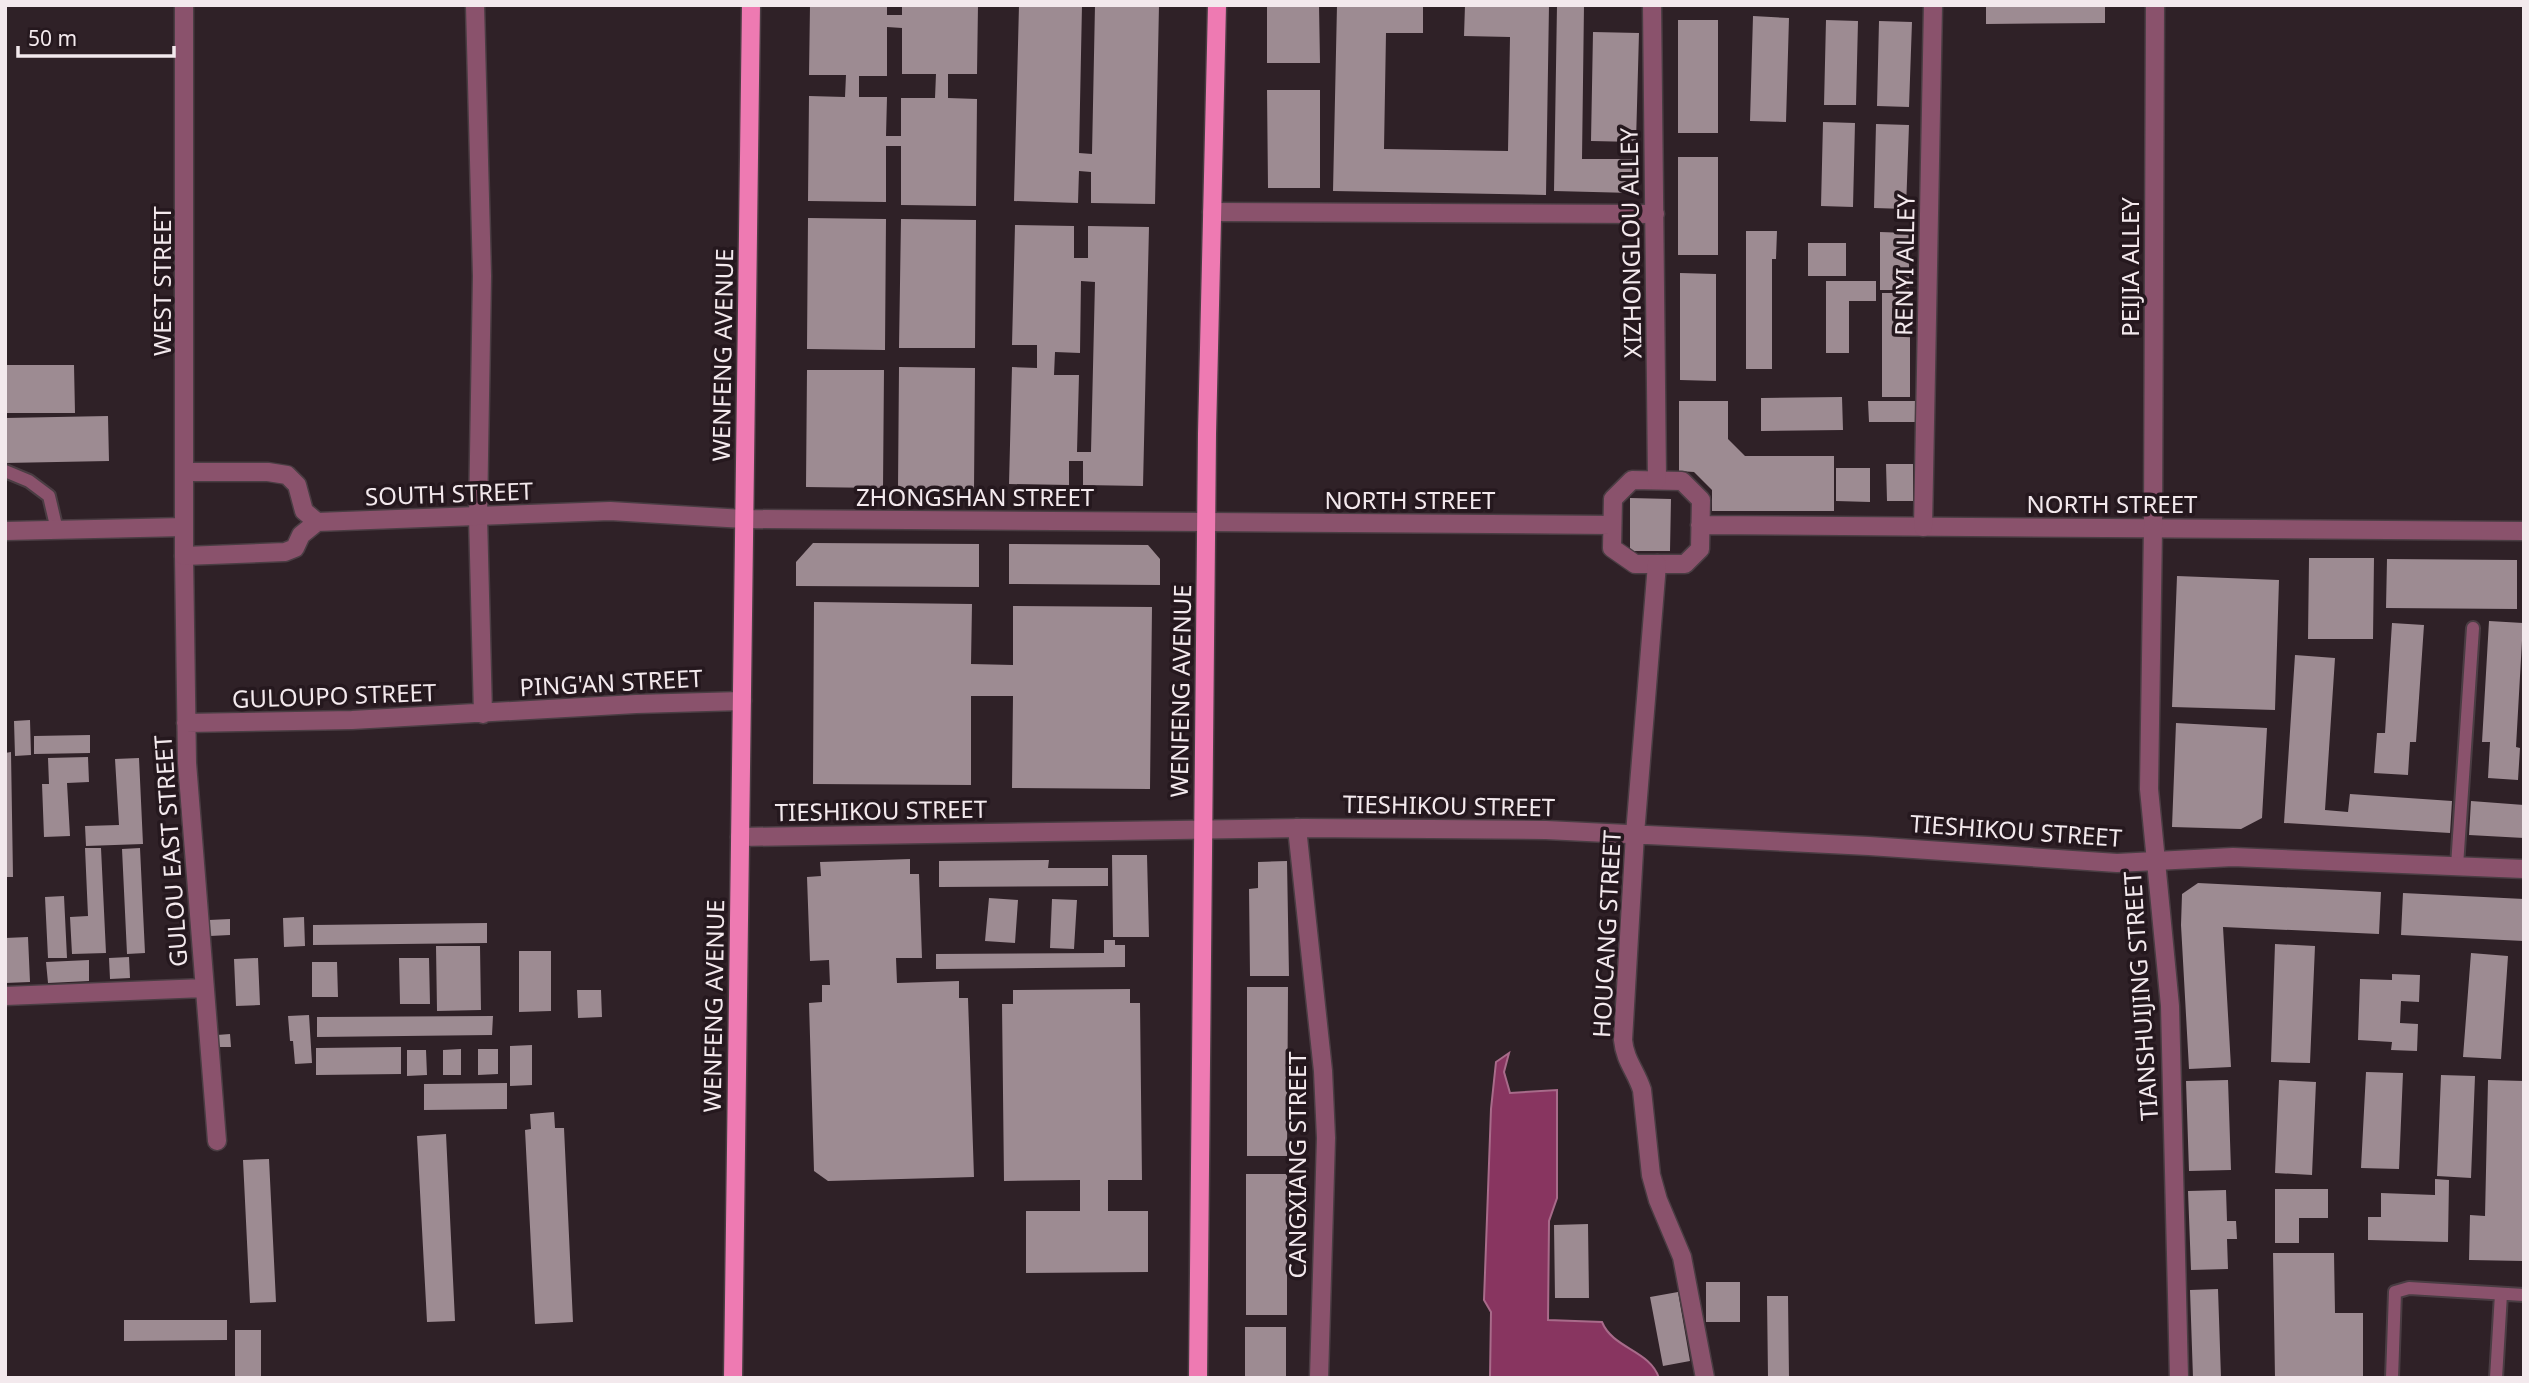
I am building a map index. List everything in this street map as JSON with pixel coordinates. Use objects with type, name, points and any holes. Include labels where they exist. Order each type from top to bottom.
[{"type":"main road","name":"WENFENG AVENUE","points":[[733,1378],[751,5]]},
{"type":"main road","name":"WENFENG AVENUE","points":[[1198,1378],[1207,522],[1217,5]]},
{"type":"street","name":"WEST STREET","points":[[184,5],[184,556]]},
{"type":"street","points":[[475,5],[482,276],[478,516],[483,714]]},
{"type":"street","name":"XIZHONGLOU ALLEY","points":[[1652,5],[1657,481]]},
{"type":"street","name":"RENYI ALLEY","points":[[1923,527],[1933,5]]},
{"type":"street","name":"PEIJIA ALLEY","points":[[2153,528],[2155,5]]},
{"type":"street","points":[[1212,212],[1655,214]]},
{"type":"street","points":[[184,472],[268,472],[287,475],[297,485],[304,511],[317,522],[301,535],[295,548],[285,552],[184,556]]},
{"type":"street","points":[[1632,480],[1657,481],[1682,481],[1701,500],[1700,549],[1685,564],[1634,564],[1612,548],[1613,499],[1632,480]]},
{"type":"street","name":"SOUTH STREET","points":[[317,522],[610,511],[744,519]]},
{"type":"street","name":"ZHONGSHAN STREET","points":[[744,519],[1207,522]]},
{"type":"street","name":"NORTH STREET","points":[[1207,522],[1612,525]]},
{"type":"street","name":"NORTH STREET","points":[[1700,525],[2524,531]]},
{"type":"street","points":[[5,531],[184,527]]},
{"type":"street","name":"TIANSHUIJING STREET","points":[[2153,528],[2149,789],[2170,1006],[2179,1378]]},
{"type":"street","name":"GULOU EAST STREET","points":[[184,556],[187,763],[217,1142]]},
{"type":"street","name":"HOUCANG STREET","points":[[1657,564],[1635,834],[1623,1040],[1625,1055],[1642,1090],[1651,1175],[1658,1200],[1682,1257],[1705,1378]]},
{"type":"street","name":"PING'AN STREET","points":[[483,714],[636,704],[742,701]]},
{"type":"street","name":"GULOUPO STREET","points":[[186,723],[483,714]]},
{"type":"street","name":"TIESHIKOU STREET","points":[[740,837],[1297,828],[1546,830],[1869,846],[2117,863],[2232,857],[2524,869]]},
{"type":"street","name":"CANGXIANG STREET","points":[[1297,828],[1322,1058],[1326,1138],[1319,1378]]},
{"type":"street","points":[[5,996],[204,988]]},
{"type":"lane","points":[[5,471],[29,481],[49,496],[57,530]]},
{"type":"lane","points":[[2457,866],[2473,628]]},
{"type":"lane","points":[[2392,1378],[2395,1292],[2409,1288],[2524,1295]]},
{"type":"lane","points":[[2496,1378],[2501,1294]]},
{"type":"shaded area","points":[[1509,1053],[1504,1072],[1510,1093],[1557,1090],[1557,1198],[1549,1221],[1548,1320],[1602,1322],[1614,1338],[1648,1361],[1659,1378],[1490,1378],[1491,1312],[1484,1300],[1491,1109],[1496,1062]]},
{"type":"building","points":[[810,5],[887,5],[887,15],[902,15],[902,5],[978,5],[977,74],[948,74],[948,98],[977,99],[976,206],[901,205],[901,146],[886,146],[886,202],[808,201],[809,96],[845,97],[846,75],[809,75]],"holes":[[[887,27],[902,28],[902,74],[936,74],[935,98],[901,98],[901,136],[886,136],[887,97],[859,97],[859,76],[887,76]]]},
{"type":"building","points":[[1019,5],[1082,5],[1079,153],[1092,154],[1095,5],[1159,5],[1155,204],[1091,203],[1091,172],[1079,171],[1078,203],[1014,201]]},
{"type":"building","points":[[1267,5],[1319,5],[1320,63],[1267,63]]},
{"type":"building","points":[[1337,5],[1423,5],[1423,33],[1386,33],[1384,149],[1508,151],[1510,37],[1464,36],[1465,5],[1549,5],[1546,195],[1333,191]]},
{"type":"building","points":[[1557,5],[1584,5],[1582,159],[1632,159],[1632,193],[1554,191]]},
{"type":"building","points":[[1986,5],[2105,5],[2105,23],[1986,24]]},
{"type":"building","points":[[1753,16],[1789,18],[1786,122],[1750,121]]},
{"type":"building","points":[[1678,20],[1718,20],[1718,133],[1678,133]]},
{"type":"building","points":[[1826,20],[1858,21],[1856,105],[1824,105]]},
{"type":"building","points":[[1879,21],[1912,22],[1909,107],[1877,106]]},
{"type":"building","points":[[1593,32],[1639,33],[1636,142],[1591,141]]},
{"type":"building","points":[[1267,90],[1320,90],[1320,188],[1268,188]]},
{"type":"building","points":[[1823,122],[1855,123],[1853,207],[1821,206]]},
{"type":"building","points":[[1876,124],[1909,125],[1906,209],[1874,208]]},
{"type":"building","points":[[1678,157],[1718,157],[1718,255],[1678,255]]},
{"type":"building","points":[[808,218],[886,219],[885,350],[807,349]]},
{"type":"building","points":[[901,219],[976,220],[975,348],[899,348]]},
{"type":"building","points":[[1015,225],[1074,226],[1074,258],[1088,258],[1088,226],[1149,227],[1143,486],[1083,485],[1083,461],[1069,461],[1069,485],[1009,484],[1012,367],[1037,368],[1037,345],[1012,345]],"holes":[[[1081,281],[1095,282],[1091,452],[1077,452],[1079,375],[1054,375],[1055,352],[1080,353]]]},
{"type":"building","points":[[1746,231],[1777,231],[1776,259],[1772,259],[1772,369],[1746,369]]},
{"type":"building","points":[[1880,232],[1909,233],[1909,290],[1880,290]]},
{"type":"building","points":[[1808,243],[1846,243],[1846,276],[1808,276]]},
{"type":"building","points":[[1680,273],[1716,274],[1716,381],[1680,380]]},
{"type":"building","points":[[1826,281],[1876,281],[1876,301],[1849,301],[1849,353],[1826,353]]},
{"type":"building","points":[[1882,293],[1910,293],[1910,397],[1882,397]]},
{"type":"building","points":[[5,365],[74,365],[75,413],[5,413]]},
{"type":"building","points":[[899,367],[975,368],[974,489],[898,488]]},
{"type":"building","points":[[807,370],[884,370],[883,488],[806,487]]},
{"type":"building","points":[[1842,397],[1843,430],[1761,431],[1761,398]]},
{"type":"building","points":[[1679,401],[1728,401],[1728,439],[1745,456],[1834,456],[1834,511],[1712,511],[1712,490],[1694,472],[1679,471]]},
{"type":"building","points":[[1868,401],[1915,401],[1915,422],[1869,422]]},
{"type":"building","points":[[108,416],[109,461],[5,463],[5,418]]},
{"type":"building","points":[[1886,464],[1913,464],[1913,501],[1887,501]]},
{"type":"building","points":[[1836,468],[1870,468],[1870,502],[1836,501]]},
{"type":"building","points":[[1630,498],[1671,499],[1670,551],[1630,551]]},
{"type":"building","points":[[813,543],[979,544],[979,587],[796,586],[796,562]]},
{"type":"building","points":[[1009,544],[1148,545],[1160,559],[1160,585],[1009,584]]},
{"type":"building","points":[[2309,558],[2374,558],[2373,639],[2308,639]]},
{"type":"building","points":[[2387,559],[2517,560],[2517,609],[2386,608]]},
{"type":"building","points":[[2177,576],[2279,580],[2275,710],[2172,707]]},
{"type":"building","points":[[814,602],[972,604],[971,664],[1013,665],[1013,606],[1152,607],[1150,789],[1012,788],[1013,696],[971,696],[971,785],[813,784]]},
{"type":"building","points":[[2489,621],[2523,623],[2516,747],[2520,748],[2518,780],[2488,778],[2490,742],[2482,742]]},
{"type":"building","points":[[2392,623],[2424,625],[2416,742],[2410,742],[2408,775],[2374,773],[2377,733],[2385,733]]},
{"type":"building","points":[[2295,655],[2335,658],[2325,810],[2348,812],[2350,794],[2452,801],[2450,833],[2284,823]]},
{"type":"building","points":[[30,720],[31,755],[15,756],[14,721]]},
{"type":"building","points":[[2176,723],[2267,728],[2262,818],[2241,829],[2172,827]]},
{"type":"building","points":[[90,735],[90,753],[34,754],[34,736]]},
{"type":"building","points":[[11,752],[13,877],[5,877],[5,753]]},
{"type":"building","points":[[88,757],[89,782],[67,783],[70,836],[44,837],[42,784],[49,784],[48,758]]},
{"type":"building","points":[[139,758],[143,844],[86,846],[85,826],[119,825],[115,759]]},
{"type":"building","points":[[2471,801],[2524,805],[2524,838],[2469,835]]},
{"type":"building","points":[[85,848],[101,848],[106,953],[72,954],[70,917],[88,916]]},
{"type":"building","points":[[140,848],[145,953],[127,954],[122,849]]},
{"type":"building","points":[[1112,855],[1147,855],[1149,937],[1113,937]]},
{"type":"building","points":[[910,859],[910,874],[919,874],[922,958],[896,958],[897,983],[959,981],[959,998],[968,998],[974,1177],[828,1181],[814,1171],[809,1003],[822,1002],[822,985],[830,985],[829,960],[810,961],[807,877],[821,876],[820,862]]},
{"type":"building","points":[[1049,860],[1048,868],[1108,868],[1108,886],[939,887],[939,861]]},
{"type":"building","points":[[1287,861],[1289,976],[1250,976],[1249,889],[1258,888],[1258,862]]},
{"type":"building","points":[[2198,883],[2381,892],[2379,934],[2223,927],[2231,1067],[2189,1069],[2181,925],[2182,894]]},
{"type":"building","points":[[2403,893],[2524,899],[2524,941],[2401,935]]},
{"type":"building","points":[[64,896],[67,958],[48,958],[45,897]]},
{"type":"building","points":[[989,898],[1018,900],[1015,943],[985,941]]},
{"type":"building","points":[[1052,899],[1077,900],[1074,949],[1050,948]]},
{"type":"building","points":[[304,917],[305,946],[284,947],[283,918]]},
{"type":"building","points":[[230,919],[230,935],[210,936],[209,920]]},
{"type":"building","points":[[487,923],[487,943],[313,945],[313,925]]},
{"type":"building","points":[[28,937],[30,982],[5,983],[5,938]]},
{"type":"building","points":[[1104,940],[1115,940],[1115,945],[1125,945],[1125,967],[936,969],[936,954],[1104,953]]},
{"type":"building","points":[[2275,944],[2315,946],[2310,1063],[2271,1062]]},
{"type":"building","points":[[436,946],[480,946],[481,1010],[437,1011]]},
{"type":"building","points":[[519,951],[551,951],[551,1011],[519,1012]]},
{"type":"building","points":[[2471,953],[2508,956],[2501,1059],[2463,1057]]},
{"type":"building","points":[[129,957],[130,978],[110,979],[109,958]]},
{"type":"building","points":[[258,958],[260,1005],[236,1006],[234,959]]},
{"type":"building","points":[[399,958],[429,958],[430,1004],[400,1004]]},
{"type":"building","points":[[89,960],[89,981],[48,983],[46,962]]},
{"type":"building","points":[[312,962],[337,962],[338,997],[312,997]]},
{"type":"building","points":[[2392,974],[2420,975],[2419,1002],[2401,1001],[2400,1023],[2418,1024],[2417,1051],[2391,1050],[2392,1042],[2358,1040],[2360,979],[2392,980]]},
{"type":"building","points":[[1247,987],[1288,987],[1287,1156],[1247,1156]]},
{"type":"building","points":[[1130,989],[1130,1003],[1140,1003],[1142,1180],[1108,1180],[1108,1211],[1148,1211],[1148,1272],[1026,1273],[1026,1211],[1080,1211],[1080,1180],[1004,1181],[1002,1004],[1013,1004],[1013,990]]},
{"type":"building","points":[[577,990],[601,990],[602,1017],[578,1018]]},
{"type":"building","points":[[309,1015],[312,1063],[295,1064],[288,1016]]},
{"type":"building","points":[[493,1016],[492,1035],[317,1037],[317,1017]]},
{"type":"building","points":[[230,1034],[231,1047],[218,1047],[217,1035]]},
{"type":"building","points":[[532,1045],[532,1085],[510,1086],[510,1046]]},
{"type":"building","points":[[401,1047],[401,1074],[316,1075],[316,1048]]},
{"type":"building","points":[[461,1049],[461,1075],[443,1075],[443,1050]]},
{"type":"building","points":[[478,1049],[498,1049],[498,1074],[478,1075]]},
{"type":"building","points":[[407,1050],[426,1050],[427,1075],[407,1076]]},
{"type":"building","points":[[2366,1072],[2403,1073],[2399,1169],[2361,1168]]},
{"type":"building","points":[[2441,1075],[2475,1076],[2471,1178],[2437,1176]]},
{"type":"building","points":[[2228,1080],[2231,1170],[2189,1171],[2186,1081]]},
{"type":"building","points":[[2279,1080],[2316,1082],[2312,1175],[2275,1173]]},
{"type":"building","points":[[2488,1080],[2524,1081],[2524,1261],[2469,1260],[2470,1215],[2485,1216]]},
{"type":"building","points":[[507,1083],[507,1109],[424,1110],[424,1084]]},
{"type":"building","points":[[554,1112],[555,1128],[564,1128],[573,1322],[535,1324],[525,1130],[531,1129],[530,1114]]},
{"type":"building","points":[[446,1134],[455,1321],[427,1322],[417,1136]]},
{"type":"building","points":[[269,1159],[276,1302],[250,1303],[243,1160]]},
{"type":"building","points":[[1246,1174],[1287,1174],[1287,1315],[1246,1315]]},
{"type":"building","points":[[2435,1179],[2449,1180],[2448,1242],[2368,1240],[2368,1217],[2381,1217],[2381,1193],[2435,1195]]},
{"type":"building","points":[[2275,1189],[2328,1189],[2328,1218],[2299,1218],[2299,1243],[2275,1243]]},
{"type":"building","points":[[2226,1190],[2227,1221],[2236,1221],[2237,1239],[2227,1239],[2228,1269],[2191,1270],[2188,1191]]},
{"type":"building","points":[[1588,1224],[1589,1298],[1555,1298],[1554,1225]]},
{"type":"building","points":[[2273,1253],[2334,1253],[2335,1313],[2363,1313],[2363,1378],[2275,1378]]},
{"type":"building","points":[[1706,1282],[1740,1282],[1740,1322],[1706,1322]]},
{"type":"building","points":[[2218,1289],[2221,1378],[2193,1378],[2190,1290]]},
{"type":"building","points":[[1678,1292],[1690,1361],[1663,1366],[1650,1297]]},
{"type":"building","points":[[1767,1296],[1788,1296],[1789,1378],[1768,1378]]},
{"type":"building","points":[[124,1320],[227,1320],[227,1340],[124,1341]]},
{"type":"building","points":[[1245,1327],[1286,1327],[1286,1378],[1245,1378]]},
{"type":"building","points":[[235,1330],[261,1330],[261,1378],[235,1378]]}]
